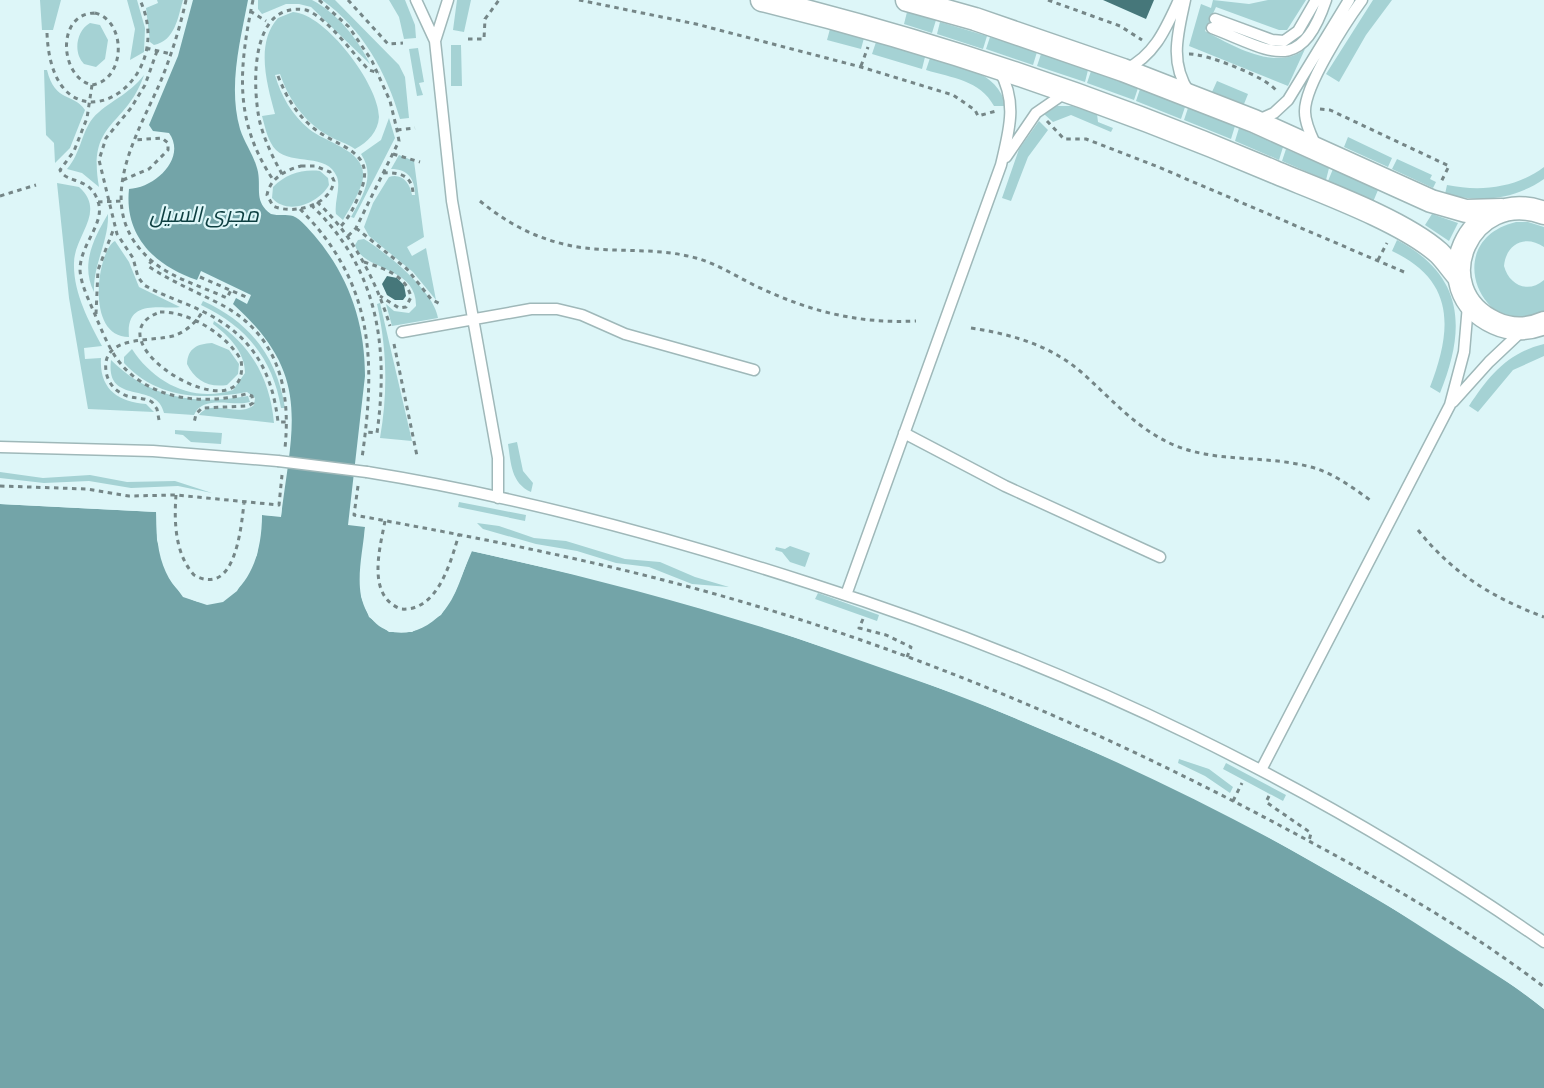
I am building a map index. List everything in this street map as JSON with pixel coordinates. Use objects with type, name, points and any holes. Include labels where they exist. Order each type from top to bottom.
[{"type":"street","points":[[762,0],[874,28],[997,67],[1250,162],[1412,233],[1441,254],[1459,277],[1468,302],[1477,312],[1493,322],[1512,328],[1535,326]]},
{"type":"street","points":[[907,0],[975,20],[1123,70],[1254,122],[1431,201],[1466,211],[1520,208],[1544,213]]},
{"type":"street","points":[[1459,277],[1459,259],[1465,241],[1480,222],[1502,210]]},
{"type":"lane","points":[[416,0],[435,41],[452,201],[498,458],[498,498]]},
{"type":"lane","points":[[435,41],[448,0]]},
{"type":"lane","points":[[1123,70],[1152,50],[1179,0]]},
{"type":"lane","points":[[1185,0],[1176,56],[1180,78],[1193,98]]},
{"type":"lane","points":[[1316,0],[1298,31],[1284,42],[1213,24],[1276,52],[1292,52],[1308,38],[1326,0]]},
{"type":"lane","points":[[1318,150],[1305,113],[1308,93],[1324,50],[1349,0]]},
{"type":"lane","points":[[1254,122],[1274,113],[1288,100],[1362,0]]},
{"type":"lane","points":[[846,594],[1000,165],[1012,107],[1005,80],[997,67]]},
{"type":"lane","points":[[1000,165],[1036,113],[1067,92]]},
{"type":"lane","points":[[1261,770],[1450,405],[1464,352],[1468,302]]},
{"type":"lane","points":[[397,332],[531,309],[557,309],[582,315],[625,334],[754,370]]},
{"type":"lane","points":[[1450,405],[1489,362],[1535,326]]},
{"type":"lane","points":[[904,433],[1005,486],[1160,557]]},
{"type":"lane","points":[[0,447],[153,451],[364,468],[647,533],[846,594],[1035,663],[1158,718],[1261,770],[1395,844],[1544,942]]},
{"type":"path","points":[[47,33],[49,59],[57,79],[76,98],[91,104],[106,101],[128,85],[138,71],[146,48],[146,20],[140,0]]},
{"type":"path","points":[[186,0],[171,54],[133,140],[123,180],[122,213],[129,234],[162,268],[227,298],[231,290]]},
{"type":"path","points":[[253,0],[242,76],[243,107],[251,138],[274,181]]},
{"type":"path","points":[[319,0],[349,27],[379,73],[390,101],[399,141],[356,228],[347,237]]},
{"type":"path","points":[[348,0],[388,44],[403,43]]},
{"type":"path","points":[[468,39],[484,39],[485,20],[499,0]]},
{"type":"path","points":[[579,0],[696,24],[861,67],[953,95],[969,105],[978,116]]},
{"type":"path","points":[[1048,0],[1128,29],[1152,50]]},
{"type":"path","points":[[282,174],[266,142],[256,99],[256,55],[266,21],[282,9],[295,7],[308,10],[369,70],[379,73]]},
{"type":"path","points":[[250,11],[266,21]]},
{"type":"path","points":[[95,13],[111,22],[116,33],[118,49],[111,72],[102,82],[92,85],[77,77],[69,60],[67,42],[73,21],[83,14],[95,13]]},
{"type":"path","points":[[146,48],[171,54]]},
{"type":"path","points":[[157,51],[151,72],[139,97],[112,128],[101,149],[100,172],[115,227],[144,285],[221,321],[251,348],[272,383],[278,422],[287,422]]},
{"type":"path","points":[[1176,56],[1204,56],[1270,83],[1278,95]]},
{"type":"path","points":[[278,76],[288,99],[303,119],[323,135],[351,150],[364,166],[363,186],[351,213],[340,227]]},
{"type":"path","points":[[92,85],[91,104],[74,151],[60,170],[64,176],[86,184],[98,202],[99,217],[83,249],[80,270],[85,290],[112,351],[134,377],[170,394],[200,400],[246,394],[252,396],[253,403],[248,406],[202,408],[196,414],[194,423]]},
{"type":"path","points":[[1305,113],[1322,108],[1330,110],[1449,166],[1431,201]]},
{"type":"path","points":[[1036,113],[1064,139],[1086,139],[1156,166],[1404,272]]},
{"type":"path","points":[[397,130],[416,128]]},
{"type":"path","points":[[123,180],[149,169],[168,150],[168,143],[162,138],[133,140]]},
{"type":"path","points":[[393,154],[420,162]]},
{"type":"path","points":[[308,166],[330,172],[333,186],[311,205],[300,208],[276,208],[270,203],[268,191],[282,174],[295,168],[308,166]]},
{"type":"path","points":[[383,173],[395,172],[405,176],[411,183],[413,193]]},
{"type":"path","points":[[0,196],[36,185]]},
{"type":"path","points":[[98,202],[122,201]]},
{"type":"path","points":[[480,201],[514,225],[557,242],[579,247],[675,252],[706,262],[775,295],[825,313],[870,321],[916,321]]},
{"type":"path","points":[[317,202],[347,237],[397,332]]},
{"type":"path","points":[[311,205],[334,229],[353,254],[366,283],[375,313],[382,361],[381,410],[377,433],[366,432]]},
{"type":"path","points":[[300,208],[329,240],[358,294],[363,314],[369,361],[364,468]]},
{"type":"path","points":[[96,316],[98,270],[115,227]]},
{"type":"path","points":[[356,228],[407,269],[431,299],[442,305]]},
{"type":"path","points":[[0,486],[87,489],[129,496],[176,495],[279,505],[287,422],[287,405],[280,373],[258,334],[223,306],[169,280],[148,266],[152,260]]},
{"type":"path","points":[[362,262],[394,273],[409,290],[411,297],[406,307],[399,308],[378,294]]},
{"type":"path","points":[[200,277],[246,297]]},
{"type":"path","points":[[159,420],[157,409],[152,402],[126,396],[111,384],[106,366],[112,351],[126,342],[176,335],[196,322],[203,311]]},
{"type":"path","points":[[160,312],[174,314],[196,322],[224,340],[241,360],[241,375],[231,387],[216,391],[176,378],[155,361],[141,339],[141,332],[148,319],[160,312]]},
{"type":"path","points":[[971,328],[1020,338],[1053,353],[1080,372],[1125,415],[1177,446],[1216,457],[1263,460],[1313,468],[1344,482],[1370,500]]},
{"type":"path","points":[[394,341],[417,456]]},
{"type":"path","points":[[358,484],[354,515],[459,534],[697,589],[794,618],[907,657],[1078,726],[1233,801],[1309,841],[1459,930],[1544,987]]},
{"type":"path","points":[[176,495],[176,526],[182,555],[194,575],[209,580],[217,579],[229,567],[239,537],[244,503]]},
{"type":"path","points":[[385,521],[379,555],[379,579],[384,597],[401,609],[421,605],[436,588],[445,575],[459,534]]},
{"type":"path","points":[[1418,530],[1442,558],[1468,580],[1504,601],[1544,617]]},
{"type":"path","points":[[863,619],[859,628],[886,635],[911,647],[907,657]]},
{"type":"path","points":[[1233,801],[1242,783]]},
{"type":"path","points":[[1269,796],[1266,802],[1311,833],[1309,841]]},
{"type":"shaded area","points":[[40,0],[61,0],[53,30],[42,30]]},
{"type":"shaded area","points":[[127,0],[137,0],[145,28],[144,52],[130,60],[135,29]]},
{"type":"shaded area","points":[[157,0],[183,0],[171,33],[167,39],[154,45],[150,42],[146,8],[158,3]]},
{"type":"shaded area","points":[[258,0],[312,0],[321,5],[346,28],[370,64],[311,7],[286,4],[262,14],[258,9]]},
{"type":"shaded area","points":[[322,0],[335,0],[399,65],[405,77],[409,118],[400,119],[388,85],[361,38],[336,11]]},
{"type":"shaded area","points":[[389,0],[405,0],[415,25],[416,38],[404,39],[399,17]]},
{"type":"shaded area","points":[[457,0],[471,0],[464,32],[453,30]]},
{"type":"shaded area","points":[[1213,0],[1249,4],[1268,0],[1306,0],[1287,30],[1279,30],[1216,7],[1205,31],[1242,49],[1268,57],[1282,58],[1305,49],[1288,86],[1189,46],[1201,4],[1211,8]]},
{"type":"shaded area","points":[[1373,0],[1392,0],[1366,35],[1339,82],[1326,74]]},
{"type":"shaded area","points":[[293,12],[306,16],[335,38],[360,70],[377,103],[379,117],[377,127],[368,140],[355,149],[329,136],[312,124],[293,101],[280,74],[275,75],[280,90],[297,118],[309,129],[346,150],[360,163],[363,172],[362,183],[343,220],[336,214],[338,181],[332,169],[326,164],[283,155],[276,150],[269,139],[262,116],[275,114],[266,77],[267,39],[278,18]]},
{"type":"shaded area","points":[[907,12],[936,20],[932,33],[904,24]]},
{"type":"shaded area","points":[[940,22],[987,36],[983,49],[937,34]]},
{"type":"shaded area","points":[[90,23],[100,25],[108,40],[105,59],[96,67],[84,64],[77,48],[82,31]]},
{"type":"shaded area","points":[[830,29],[864,38],[861,49],[827,40]]},
{"type":"shaded area","points":[[990,37],[1037,52],[1033,65],[986,49]]},
{"type":"shaded area","points":[[876,42],[925,57],[922,69],[872,54]]},
{"type":"shaded area","points":[[451,45],[461,45],[462,86],[451,86]]},
{"type":"shaded area","points":[[418,48],[424,82],[419,83],[423,95],[417,96],[409,49]]},
{"type":"shaded area","points":[[1041,54],[1088,70],[1085,82],[1037,66]]},
{"type":"shaded area","points":[[930,58],[986,77],[995,85],[1006,106],[994,106],[988,97],[973,85],[926,70]]},
{"type":"shaded area","points":[[44,70],[47,70],[50,80],[60,93],[76,101],[85,110],[70,148],[55,163],[54,143],[46,135]]},
{"type":"shaded area","points":[[1091,71],[1138,88],[1134,100],[1087,83]]},
{"type":"shaded area","points":[[144,75],[128,105],[103,136],[98,149],[99,187],[82,173],[67,169],[93,118],[132,88]]},
{"type":"shaded area","points":[[1217,81],[1248,94],[1244,104],[1212,92]]},
{"type":"shaded area","points":[[1140,89],[1185,107],[1181,119],[1136,101]]},
{"type":"shaded area","points":[[1057,106],[1072,106],[1097,114],[1098,122],[1113,128],[1111,132],[1071,115],[1053,122],[1044,114]]},
{"type":"shaded area","points":[[1188,108],[1235,126],[1231,139],[1184,120]]},
{"type":"shaded area","points":[[389,118],[395,138],[354,218],[351,217],[366,186],[367,170],[361,154],[381,140]]},
{"type":"shaded area","points":[[1039,121],[1048,130],[1028,157],[1011,201],[1002,198],[1019,149]]},
{"type":"shaded area","points":[[1239,128],[1283,147],[1279,160],[1235,141]]},
{"type":"shaded area","points":[[1348,137],[1392,158],[1388,167],[1344,147]]},
{"type":"shaded area","points":[[1286,149],[1329,168],[1326,180],[1282,161]]},
{"type":"shaded area","points":[[399,155],[414,161],[424,237],[407,247],[412,256],[426,248],[436,300],[413,272],[369,236],[364,227],[373,203],[389,177],[398,176],[405,180],[412,195],[415,195],[414,184],[409,176],[397,169],[391,169]]},
{"type":"shaded area","points":[[1397,159],[1432,175],[1430,179],[1436,182],[1433,188],[1392,169]]},
{"type":"shaded area","points":[[1544,167],[1544,179],[1533,186],[1508,195],[1483,199],[1445,194],[1447,185],[1485,188],[1510,184]]},
{"type":"shaded area","points":[[1333,169],[1378,190],[1373,202],[1328,181]]},
{"type":"shaded area","points":[[320,171],[328,178],[329,185],[311,202],[294,207],[286,206],[272,198],[273,187],[283,179],[301,172]]},
{"type":"shaded area","points":[[57,183],[79,187],[87,196],[90,205],[90,215],[75,253],[74,274],[83,306],[102,346],[84,348],[85,359],[101,358],[103,378],[112,392],[127,400],[146,404],[154,412],[88,409],[69,298]]},
{"type":"shaded area","points":[[108,214],[94,292],[88,271],[90,252]]},
{"type":"shaded area","points":[[1432,214],[1458,223],[1449,241],[1425,225]]},
{"type":"shaded area","points":[[1516,222],[1528,222],[1544,227],[1544,247],[1530,241],[1518,243],[1508,252],[1504,266],[1510,278],[1520,285],[1532,286],[1544,280],[1544,313],[1522,319],[1503,315],[1488,303],[1478,287],[1474,268],[1479,249],[1492,233]]},
{"type":"shaded area","points":[[364,239],[385,253],[419,285],[435,307],[438,318],[392,326],[386,304],[394,311],[409,313],[416,306],[414,293],[408,283],[399,276],[368,260],[360,253],[355,245],[358,240]]},
{"type":"shaded area","points":[[1397,240],[1419,254],[1436,270],[1447,287],[1454,306],[1456,326],[1454,347],[1440,393],[1430,387],[1442,346],[1445,327],[1443,309],[1438,292],[1428,277],[1413,263],[1392,251]]},
{"type":"shaded area","points":[[115,241],[129,262],[139,287],[180,307],[155,307],[139,311],[129,324],[129,337],[115,333],[105,323],[100,309],[100,275],[109,247]]},
{"type":"shaded area","points":[[203,301],[235,319],[259,343],[275,373],[285,408],[281,408],[271,374],[255,346],[231,323],[201,305]]},
{"type":"shaded area","points":[[380,303],[412,441],[380,438],[385,371],[383,337],[377,304]]},
{"type":"shaded area","points":[[214,321],[238,341],[256,364],[268,391],[274,423],[199,415],[211,408],[241,410],[248,408],[254,405],[255,398],[247,392],[197,396],[166,390],[137,375],[124,363],[124,357],[132,349],[151,372],[176,387],[203,394],[233,390],[245,373],[244,365],[235,345],[213,324]]},
{"type":"shaded area","points":[[212,343],[229,350],[239,364],[238,374],[227,385],[220,386],[203,382],[187,364],[189,354],[194,348]]},
{"type":"shaded area","points":[[1544,344],[1544,356],[1513,370],[1478,412],[1469,406],[1500,367],[1519,353]]},
{"type":"shaded area","points":[[111,360],[126,373],[158,391],[192,399],[210,400],[248,396],[250,402],[211,403],[198,409],[194,415],[164,413],[159,403],[152,397],[123,389],[116,383],[111,374]]},
{"type":"shaded area","points":[[175,430],[222,433],[221,444],[191,442],[183,435],[175,434]]},
{"type":"shaded area","points":[[517,442],[523,471],[533,483],[531,492],[519,483],[511,465],[508,444]]},
{"type":"shaded area","points":[[0,472],[43,478],[90,475],[127,482],[175,481],[212,493],[178,486],[131,488],[89,481],[44,483],[0,478]]},
{"type":"shaded area","points":[[459,502],[526,515],[525,521],[458,507]]},
{"type":"shaded area","points":[[477,523],[499,526],[534,538],[566,541],[625,559],[660,562],[695,577],[729,587],[692,584],[649,567],[616,563],[577,551],[536,544],[483,529]]},
{"type":"shaded area","points":[[790,546],[810,553],[805,567],[790,562],[782,552],[775,550],[776,547],[785,549]]},
{"type":"shaded area","points":[[818,593],[879,615],[877,621],[815,599]]},
{"type":"shaded area","points":[[1179,759],[1209,769],[1233,787],[1230,793],[1205,776],[1178,763]]},
{"type":"shaded area","points":[[1226,763],[1286,795],[1283,801],[1223,769]]},
{"type":"water","name":"مجرى السيل","points":[[193,0],[248,0],[239,48],[235,97],[240,129],[258,172],[260,200],[271,214],[296,217],[314,235],[337,267],[353,301],[362,337],[365,376],[348,525],[365,527],[360,588],[366,611],[374,621],[384,629],[395,632],[419,629],[431,623],[452,599],[471,551],[586,578],[700,609],[813,644],[924,683],[1034,726],[1142,774],[1247,827],[1351,884],[1498,975],[1544,1009],[1544,1088],[0,1088],[0,504],[157,512],[159,551],[170,580],[187,597],[207,603],[227,598],[244,581],[257,554],[262,515],[281,516],[290,453],[291,401],[286,377],[275,354],[258,329],[233,304],[236,298],[247,304],[251,295],[201,271],[197,280],[168,266],[145,247],[137,235],[129,206],[129,189],[149,183],[158,177],[166,170],[174,152],[174,143],[169,133],[153,131],[149,125],[178,56]]},
{"type":"pier","points":[[0,501],[158,509],[162,552],[172,577],[185,594],[207,602],[229,595],[243,579],[254,555],[259,513],[278,513],[279,506],[282,507],[281,517],[262,515],[257,555],[237,591],[223,602],[207,605],[183,597],[170,579],[157,540],[156,512],[0,504]]},
{"type":"pier","points":[[365,527],[368,527],[364,595],[372,616],[390,629],[412,629],[438,613],[452,592],[471,548],[618,582],[830,645],[1036,723],[1200,797],[1385,901],[1520,986],[1544,1005],[1544,1009],[1518,989],[1384,903],[1247,825],[1151,776],[967,698],[759,625],[617,584],[472,551],[454,594],[441,615],[412,632],[389,632],[369,617],[361,596]]},
{"type":"building","points":[[1103,0],[1154,0],[1146,19]]},
{"type":"building","points":[[387,276],[397,278],[404,285],[406,296],[403,300],[395,300],[387,295],[382,284]]}]
